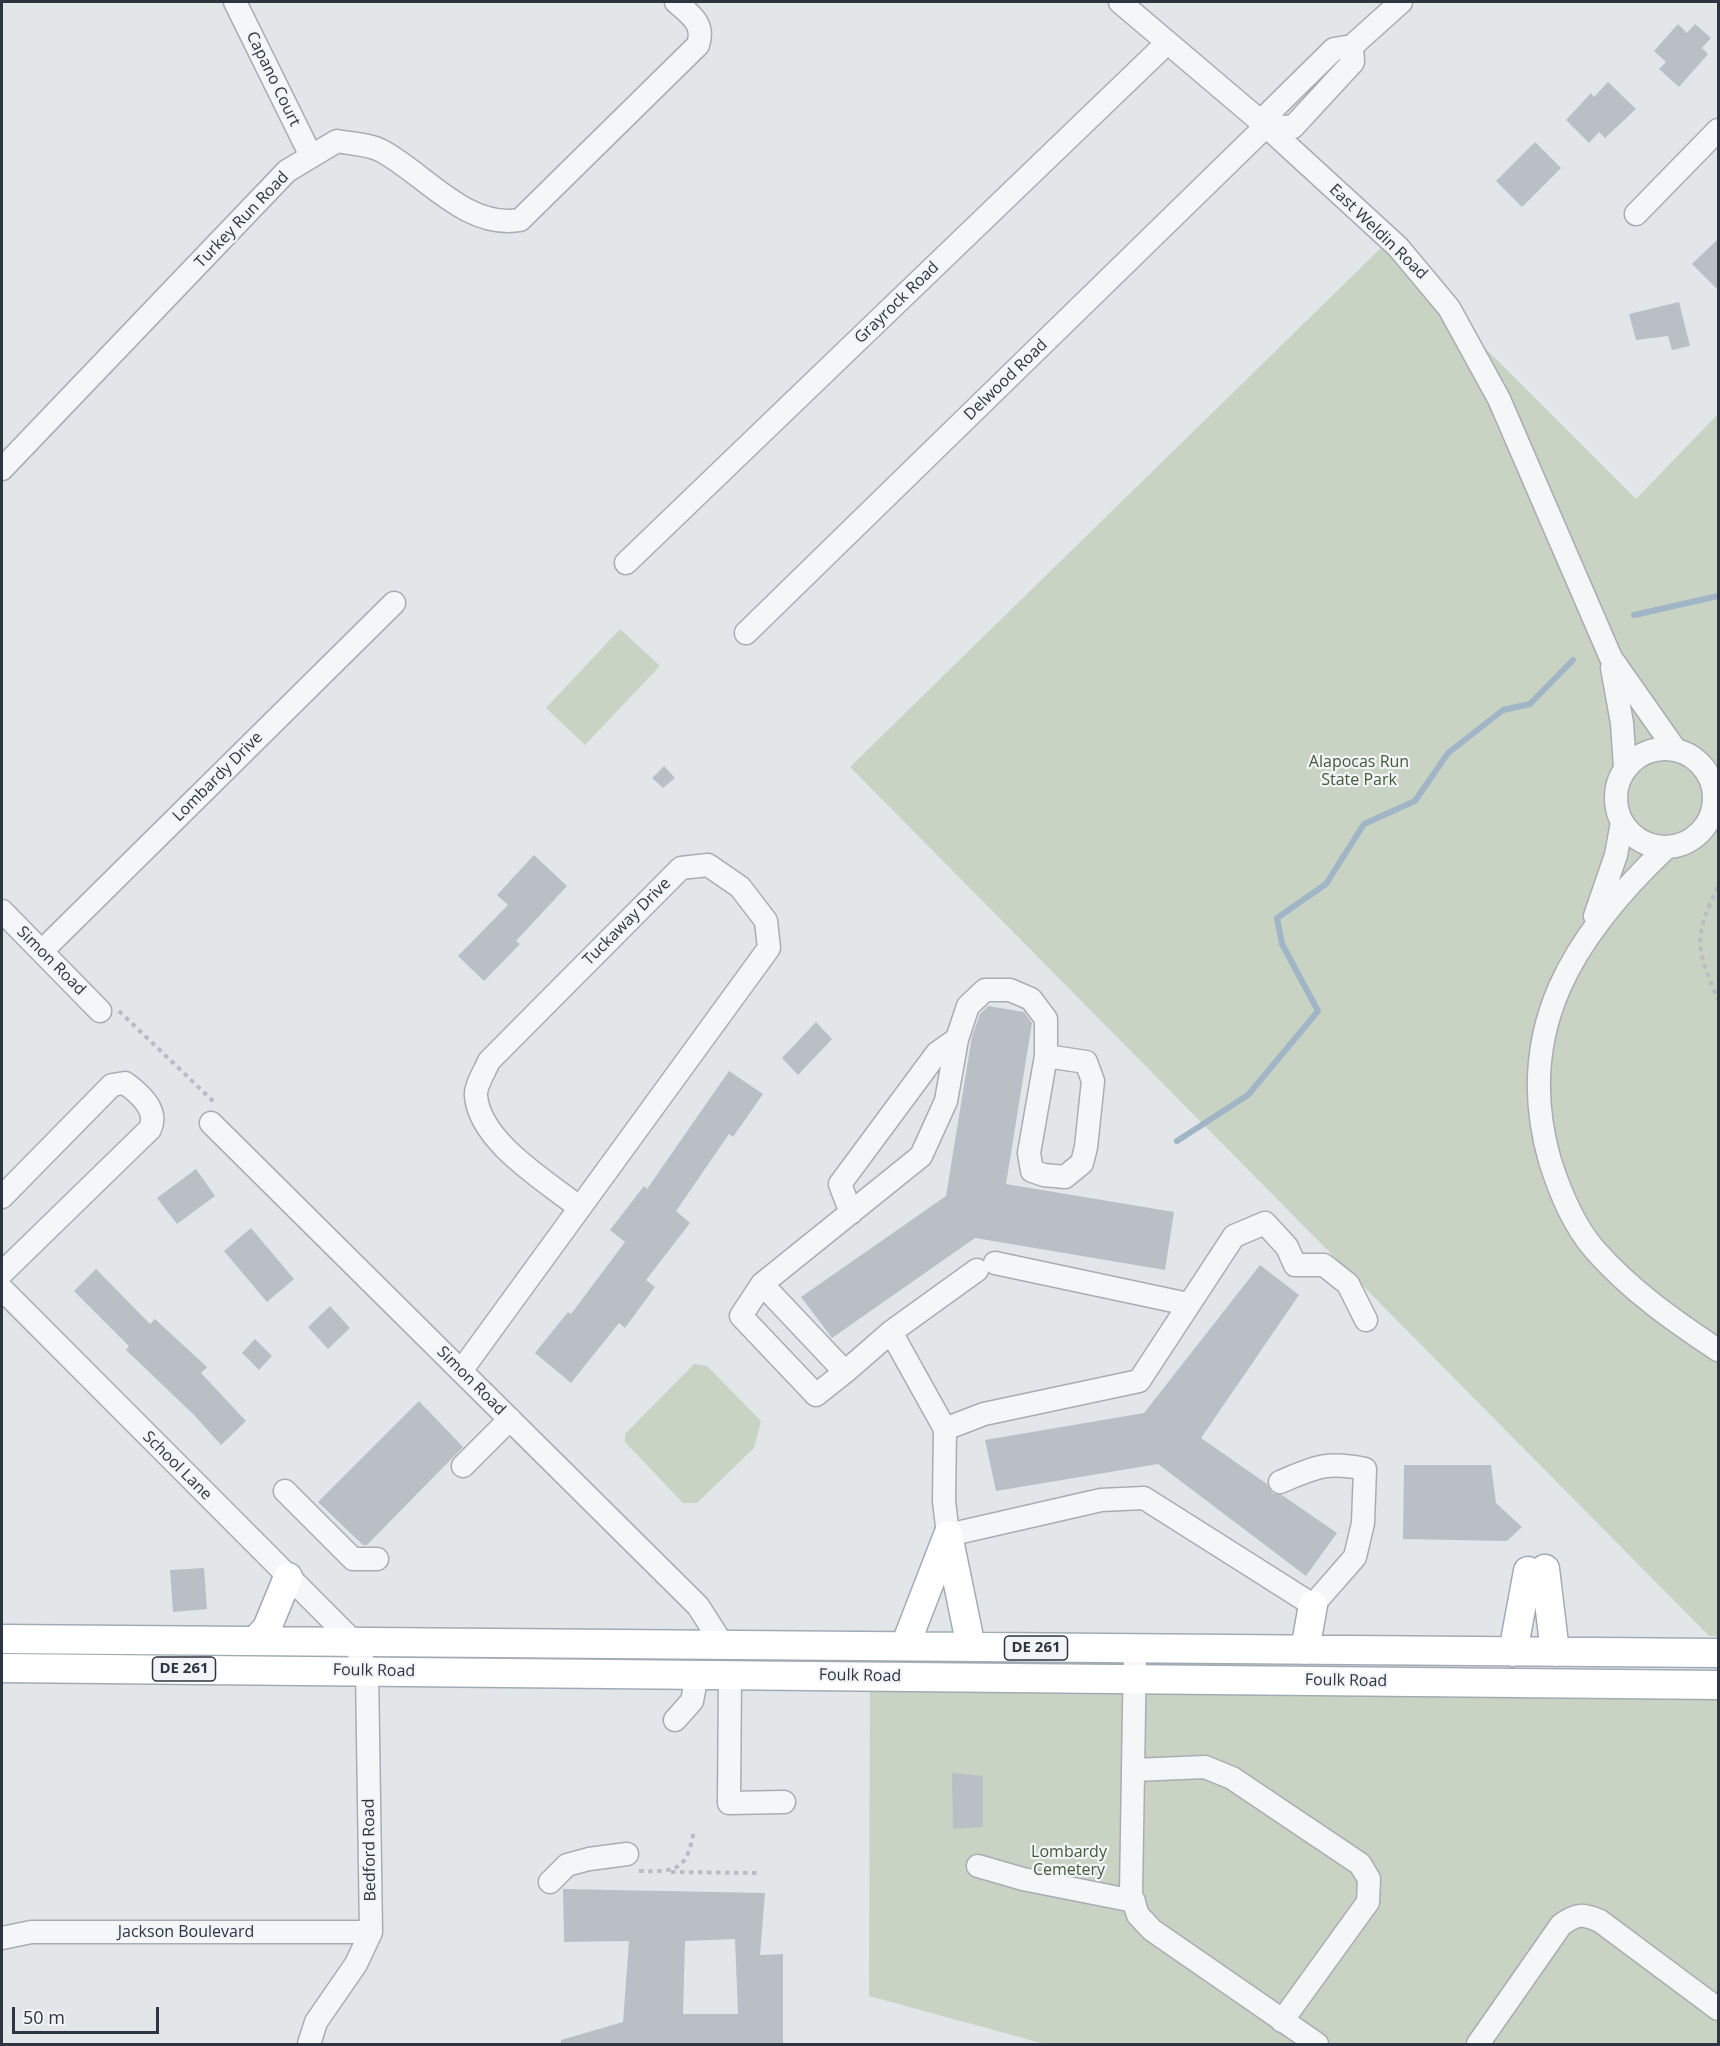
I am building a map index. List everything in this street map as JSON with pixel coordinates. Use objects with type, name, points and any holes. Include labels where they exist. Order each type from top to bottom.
[{"type":"main road","points":[[905,1646],[948,1535]]},
{"type":"main road","points":[[948,1535],[971,1647]]},
{"type":"main road","points":[[1513,1652],[1537,1570],[1555,1652]]},
{"type":"main road","points":[[255,1641],[267,1628],[288,1577]]},
{"type":"main road","points":[[1305,1650],[1313,1605]]},
{"type":"main road","name":"Foulk Road","points":[[2,1639],[1719,1653]]},
{"type":"main road","name":"Foulk Road","points":[[2,1668],[1719,1685]]},
{"type":"street","name":"Capano Court","points":[[235,2],[311,156]]},
{"type":"street","name":"Turkey Run Road","points":[[2,469],[287,171],[337,141],[381,150],[468,211],[492,221],[505,223],[520,220],[698,45],[702,34],[698,21],[676,2]]},
{"type":"street","name":"East Weldin Road","points":[[1120,2],[1266,126],[1398,247],[1427,279],[1459,322],[1499,399],[1611,658],[1675,749]]},
{"type":"street","name":"Delwood Road","points":[[746,633],[1266,126],[1269,113],[1334,49],[1352,46],[1401,2]]},
{"type":"street","name":"Grayrock Road","points":[[626,562],[1167,43]]},
{"type":"street","points":[[1636,214],[1719,130]]},
{"type":"street","name":"Lombardy Drive","points":[[42,951],[394,603]]},
{"type":"street","name":"East Weldin Road","points":[[1611,658],[1622,723],[1625,768]]},
{"type":"street","points":[[1591,929],[1616,855],[1622,822],[1616,796],[1618,783],[1625,768],[1636,758],[1649,751],[1675,749],[1693,757],[1712,772],[1714,797],[1712,823],[1687,842],[1666,847],[1645,843],[1634,836],[1622,822]]},
{"type":"street","points":[[1666,847],[1615,899],[1591,929],[1564,976],[1547,1022],[1539,1101],[1546,1146],[1556,1180],[1582,1232],[1593,1248],[1618,1275],[1668,1317],[1719,1350]]},
{"type":"street","name":"Tuckaway Drive","points":[[461,1371],[580,1208],[769,948],[766,921],[740,887],[708,865],[681,868],[489,1061],[475,1094],[483,1121],[502,1146],[580,1208]]},
{"type":"street","name":"Simon Road","points":[[2,911],[100,1011]]},
{"type":"street","points":[[1047,1056],[1086,1062],[1093,1081],[1086,1147],[1082,1163],[1065,1177],[1044,1176],[1032,1171],[1029,1153],[1047,1056],[1046,1019],[1031,999],[1010,990],[985,990],[968,1006],[957,1039],[946,1101],[921,1156],[762,1284],[741,1316],[816,1395],[891,1332],[986,1266],[1188,1304]]},
{"type":"street","points":[[850,1213],[840,1184],[937,1053],[957,1039]]},
{"type":"street","points":[[2,1197],[112,1085],[124,1083],[136,1091],[150,1108],[153,1123],[138,1141],[2,1273]]},
{"type":"street","name":"Simon Road","points":[[215,1115],[461,1371],[698,1606],[723,1645]]},
{"type":"street","points":[[945,1429],[984,1414],[1139,1381],[1234,1236],[1264,1223],[1287,1247],[1295,1265],[1324,1265],[1348,1284],[1366,1320]]},
{"type":"street","points":[[762,1284],[845,1372]]},
{"type":"street","name":"School Lane","points":[[2,1289],[353,1641]]},
{"type":"street","points":[[891,1332],[945,1429],[944,1501],[948,1535],[1101,1500],[1144,1498],[1313,1605],[1356,1557],[1363,1523],[1365,1469],[1338,1463],[1317,1467],[1280,1482]]},
{"type":"street","points":[[463,1466],[510,1419]]},
{"type":"street","points":[[285,1491],[353,1559],[377,1559]]},
{"type":"street","name":"Bedford Road","points":[[309,2044],[316,2022],[356,1964],[371,1932],[368,1670],[353,1641]]},
{"type":"street","points":[[1135,1649],[1131,1894],[1138,1914],[1152,1930],[1317,2044]]},
{"type":"street","points":[[675,1720],[692,1701],[697,1675]]},
{"type":"street","points":[[730,1675],[729,1803],[784,1802]]},
{"type":"street","points":[[1134,1770],[1205,1767],[1232,1778],[1360,1864],[1369,1880],[1368,1902],[1282,2021]]},
{"type":"street","points":[[550,1882],[567,1865],[589,1859],[627,1854]]},
{"type":"street","points":[[978,1866],[1023,1879],[1134,1901]]},
{"type":"street","points":[[1478,2044],[1561,1924],[1572,1917],[1583,1914],[1600,1921],[1719,2009]]},
{"type":"street","name":"Jackson Boulevard","points":[[2,1938],[31,1932],[371,1932]]},
{"type":"path","points":[[1719,887],[1705,916],[1700,937],[1700,957],[1719,1000]]},
{"type":"path","points":[[100,1011],[111,1003],[215,1115]]},
{"type":"path","points":[[670,1872],[757,1873]]},
{"type":"green space","name":"Alapocas Run State Park","points":[[1383,246],[1636,499],[1718,414],[1718,1636],[1709,1636],[850,767]]},
{"type":"green space","points":[[620,629],[660,666],[585,745],[546,708]]},
{"type":"green space","points":[[694,1364],[707,1366],[761,1421],[754,1448],[697,1503],[683,1503],[625,1442],[625,1434]]},
{"type":"green space","name":"Lombardy Cemetery","points":[[870,1676],[1718,1685],[1718,2044],[1045,2044],[869,1996]]},
{"type":"building","points":[[1678,24],[1687,33],[1695,24],[1711,38],[1702,48],[1708,54],[1679,87],[1659,69],[1666,62],[1654,51]]},
{"type":"building","points":[[1608,82],[1636,109],[1605,138],[1599,132],[1589,143],[1566,120],[1591,93],[1594,97]]},
{"type":"building","points":[[1535,142],[1561,168],[1522,207],[1496,181]]},
{"type":"building","points":[[1719,238],[1719,291],[1692,264]]},
{"type":"building","points":[[1679,302],[1690,346],[1672,350],[1668,336],[1636,340],[1629,314]]},
{"type":"building","points":[[664,766],[675,778],[663,788],[652,778]]},
{"type":"building","points":[[534,855],[567,886],[516,941],[520,944],[484,981],[458,956],[508,905],[497,895]]},
{"type":"building","points":[[988,1006],[1024,1012],[1032,1023],[1006,1184],[1174,1212],[1165,1270],[975,1238],[832,1338],[801,1297],[946,1196],[972,1036],[980,1014]]},
{"type":"building","points":[[816,1022],[832,1039],[798,1075],[782,1058]]},
{"type":"building","points":[[729,1071],[763,1094],[733,1137],[729,1134],[676,1211],[690,1223],[646,1280],[655,1287],[625,1328],[619,1323],[571,1383],[535,1353],[568,1312],[571,1314],[625,1242],[610,1230],[644,1186],[647,1189]]},
{"type":"building","points":[[196,1169],[215,1196],[177,1224],[157,1198]]},
{"type":"building","points":[[251,1228],[294,1279],[267,1302],[224,1251]]},
{"type":"building","points":[[1260,1265],[1299,1295],[1201,1438],[1267,1484],[1272,1493],[1282,1495],[1337,1533],[1306,1576],[1158,1464],[996,1491],[985,1440],[1144,1413]]},
{"type":"building","points":[[96,1269],[150,1324],[155,1319],[207,1367],[201,1373],[246,1421],[221,1445],[194,1415],[126,1350],[129,1346],[74,1291]]},
{"type":"building","points":[[330,1306],[350,1328],[328,1349],[308,1327]]},
{"type":"building","points":[[255,1339],[272,1356],[259,1370],[242,1353]]},
{"type":"building","points":[[419,1401],[463,1447],[367,1545],[363,1545],[318,1502]]},
{"type":"building","points":[[1404,1465],[1491,1465],[1496,1503],[1522,1527],[1507,1541],[1403,1539]]},
{"type":"building","points":[[204,1568],[207,1609],[173,1612],[170,1570]]},
{"type":"building","points":[[952,1773],[983,1776],[983,1827],[953,1829]]},
{"type":"building","points":[[563,1889],[765,1893],[760,1955],[783,1954],[783,2044],[561,2044],[561,2040],[623,2022],[629,1941],[564,1942]],"holes":[[[735,1939],[738,2014],[683,2014],[685,1941]]]},
{"type":"waterway","points":[[1634,615],[1718,596]]},
{"type":"waterway","points":[[1177,1141],[1248,1095],[1318,1011],[1282,944],[1277,918],[1326,884],[1364,824],[1415,801],[1448,753],[1503,710],[1530,704],[1573,660]]}]
